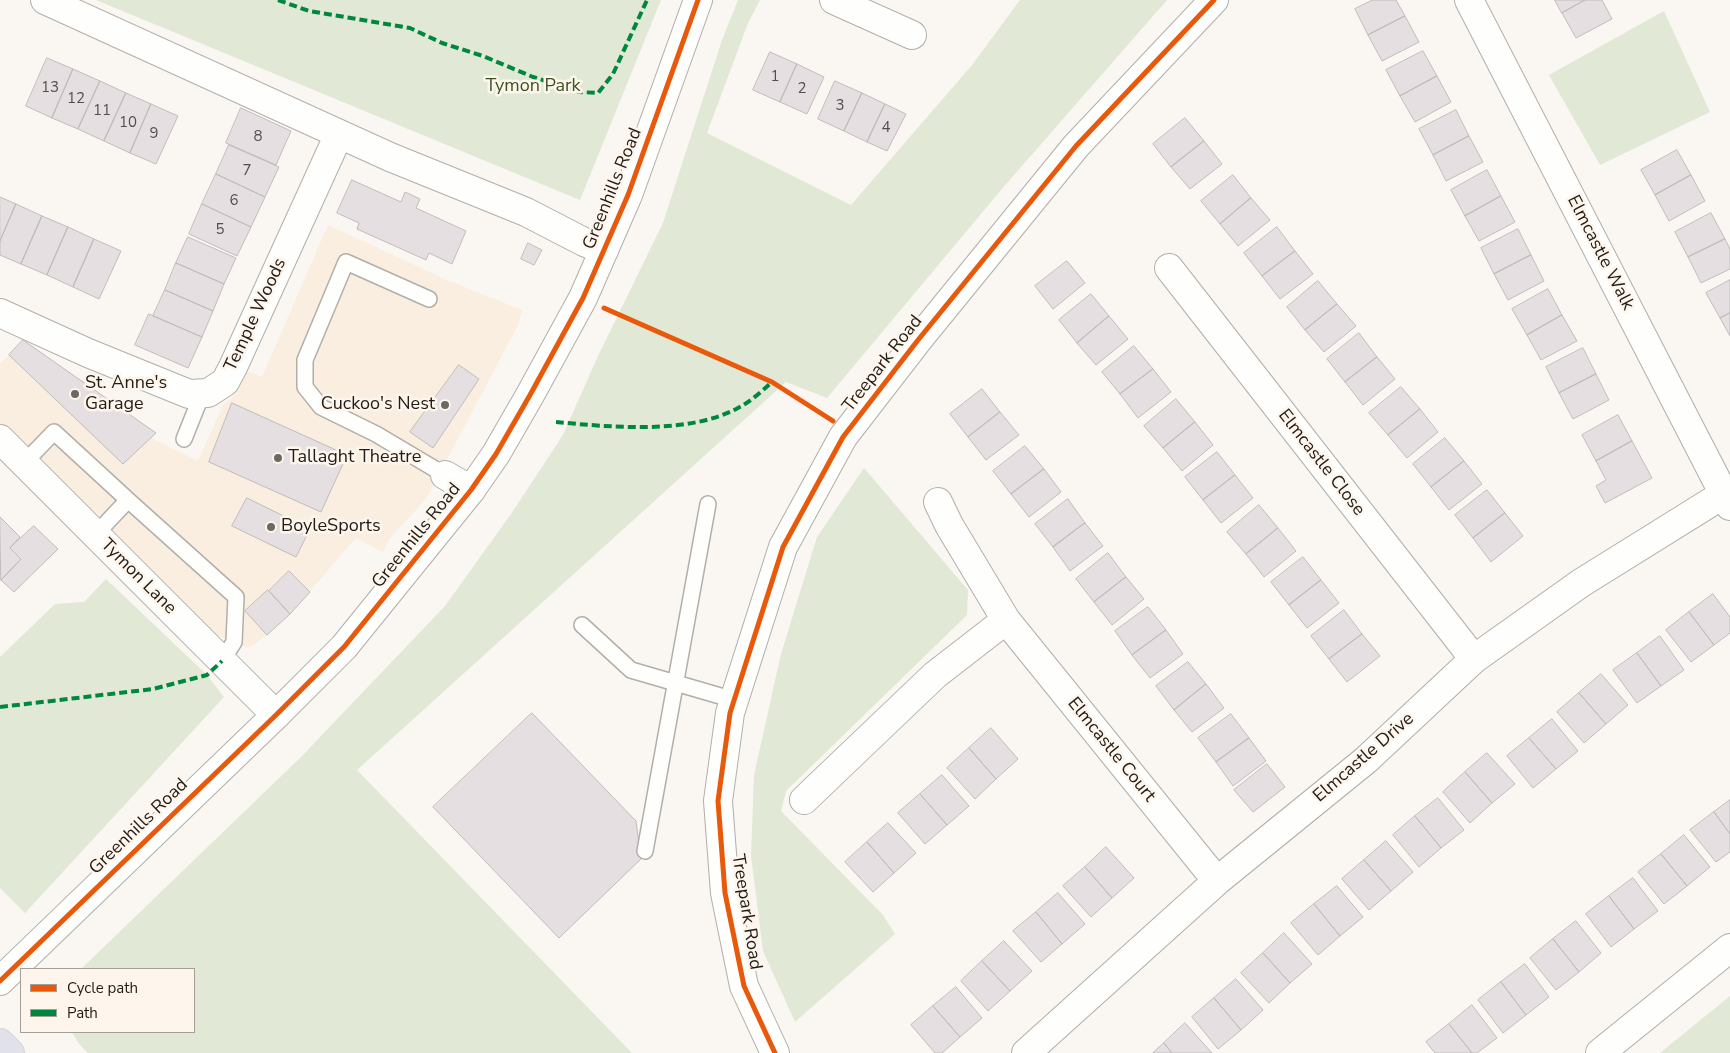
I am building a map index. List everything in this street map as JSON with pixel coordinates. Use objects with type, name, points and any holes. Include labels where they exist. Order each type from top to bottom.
[{"type":"highway","points":[[0,1043],[10,1053]]},
{"type":"street","points":[[45,0],[390,157],[526,212],[584,242],[604,250]]},
{"type":"street","name":"Greenhills Road","points":[[0,981],[344,647],[471,490],[496,454],[562,338],[604,250],[628,195],[698,0]]},
{"type":"street","points":[[834,0],[912,35]]},
{"type":"street","name":"Treepark Road","points":[[775,1053],[744,986],[725,893],[718,801],[730,714],[783,547],[843,437],[918,340],[1076,146],[1214,0]]},
{"type":"street","name":"Elmcastle Walk","points":[[1469,0],[1727,500]]},
{"type":"street","name":"Temple Woods","points":[[202,394],[208,393],[225,382],[229,375],[339,134]]},
{"type":"street","name":"Elmcastle Close","points":[[1168,268],[1474,658]]},
{"type":"street","points":[[0,313],[88,353],[189,394],[202,394]]},
{"type":"street","name":"Tymon Lane","points":[[0,439],[276,715]]},
{"type":"street","points":[[445,475],[471,490]]},
{"type":"street","name":"Elmcastle Drive","points":[[1026,1053],[1217,881],[1366,760],[1474,658],[1581,583],[1727,500]]},
{"type":"street","name":"Elmcastle Court","points":[[938,502],[949,525],[1006,620],[1217,881]]},
{"type":"street","points":[[804,800],[935,675],[1006,620]]},
{"type":"street","points":[[1600,1053],[1730,948]]},
{"type":"lane","points":[[429,298],[346,262],[305,360],[305,387],[321,407],[376,434],[445,475]]},
{"type":"lane","points":[[184,439],[202,394]]},
{"type":"lane","points":[[24,464],[54,432],[236,597],[234,642],[222,661]]},
{"type":"lane","points":[[95,534],[128,500]]},
{"type":"lane","points":[[645,851],[708,504]]},
{"type":"lane","points":[[582,625],[631,670],[734,700]]},
{"type":"shaded area","points":[[328,225],[447,280],[522,310],[518,325],[426,499],[389,539],[383,552],[356,538],[290,614],[249,648],[208,632],[0,424],[0,364],[23,340],[156,433],[151,438],[198,461],[223,405],[237,393],[247,371],[262,377]]},
{"type":"green space","name":"Tymon Park","points":[[96,0],[661,0],[580,200]]},
{"type":"green space","points":[[738,0],[760,0],[748,23],[707,133],[851,205],[972,65],[1020,0],[1167,0],[1001,190],[827,398],[786,382],[357,770],[632,1053],[88,1053],[79,1044],[73,1033],[195,1033],[195,968],[82,968],[301,757],[445,606],[511,514],[563,435],[598,356],[663,223],[721,43]]},
{"type":"green space","points":[[1664,11],[1710,112],[1600,165],[1549,75]]},
{"type":"green space","points":[[864,468],[968,590],[967,615],[786,791],[781,811],[883,915],[895,934],[795,1022],[763,951],[751,856],[754,775],[781,654],[817,537]]},
{"type":"green space","points":[[106,579],[207,675],[224,697],[25,913],[0,888],[0,657],[55,604],[84,602]]},
{"type":"green space","points":[[1730,996],[1730,1053],[1660,1053]]},
{"type":"building","points":[[1373,0],[1396,0],[1405,16],[1368,35],[1355,9]]},
{"type":"building","points":[[1555,0],[1585,0],[1562,13]]},
{"type":"building","points":[[1585,0],[1602,0],[1612,19],[1576,38],[1562,13]]},
{"type":"building","points":[[1405,16],[1419,42],[1382,61],[1368,35]]},
{"type":"building","points":[[1423,51],[1437,76],[1400,96],[1386,70]]},
{"type":"building","points":[[770,52],[797,64],[780,102],[753,90]]},
{"type":"building","points":[[47,58],[73,69],[52,118],[26,106]]},
{"type":"building","points":[[797,64],[824,77],[807,114],[780,102]]},
{"type":"building","points":[[73,69],[100,81],[78,129],[52,118]]},
{"type":"building","points":[[1437,76],[1451,102],[1415,122],[1400,96]]},
{"type":"building","points":[[100,81],[126,93],[104,141],[78,129]]},
{"type":"building","points":[[835,81],[862,93],[844,131],[818,119]]},
{"type":"building","points":[[126,93],[151,104],[130,153],[104,141]]},
{"type":"building","points":[[862,93],[885,104],[867,142],[844,131]]},
{"type":"building","points":[[151,104],[178,116],[156,164],[130,153]]},
{"type":"building","points":[[885,104],[906,114],[887,151],[867,142]]},
{"type":"building","points":[[241,108],[291,131],[276,165],[226,143]]},
{"type":"building","points":[[1456,110],[1469,136],[1433,155],[1419,129]]},
{"type":"building","points":[[1185,118],[1204,141],[1171,167],[1153,144]]},
{"type":"building","points":[[1469,136],[1483,162],[1446,181],[1433,155]]},
{"type":"building","points":[[1204,141],[1222,164],[1190,189],[1171,167]]},
{"type":"building","points":[[229,145],[279,167],[265,197],[216,174]]},
{"type":"building","points":[[1677,150],[1691,175],[1655,195],[1641,170]]},
{"type":"building","points":[[1487,170],[1501,196],[1465,216],[1451,190]]},
{"type":"building","points":[[216,174],[265,197],[251,227],[202,204]]},
{"type":"building","points":[[1233,175],[1251,198],[1220,224],[1201,201]]},
{"type":"building","points":[[1691,175],[1705,201],[1669,221],[1655,195]]},
{"type":"building","points":[[352,180],[401,202],[405,192],[420,199],[416,208],[466,231],[452,264],[429,253],[426,260],[357,229],[359,223],[337,213]]},
{"type":"building","points":[[1501,196],[1515,222],[1479,241],[1465,216]]},
{"type":"building","points":[[0,197],[16,204],[0,241]]},
{"type":"building","points":[[1251,198],[1270,220],[1238,246],[1220,224]]},
{"type":"building","points":[[16,204],[42,216],[21,264],[0,255],[0,241]]},
{"type":"building","points":[[202,204],[251,227],[237,256],[189,234]]},
{"type":"building","points":[[1711,213],[1725,239],[1688,257],[1675,232]]},
{"type":"building","points":[[42,216],[68,227],[47,275],[21,264]]},
{"type":"building","points":[[68,227],[94,239],[73,287],[47,275]]},
{"type":"building","points":[[1277,227],[1295,251],[1262,276],[1244,253]]},
{"type":"building","points":[[1518,229],[1531,255],[1494,274],[1481,248]]},
{"type":"building","points":[[188,237],[236,258],[224,284],[176,263]]},
{"type":"building","points":[[94,239],[121,251],[99,299],[73,287]]},
{"type":"building","points":[[1725,239],[1730,249],[1730,269],[1701,283],[1688,257]]},
{"type":"building","points":[[528,243],[542,250],[534,265],[521,259]]},
{"type":"building","points":[[1295,251],[1313,274],[1280,299],[1262,276]]},
{"type":"building","points":[[1531,255],[1544,281],[1508,300],[1494,274]]},
{"type":"building","points":[[1067,261],[1085,283],[1053,309],[1035,286]]},
{"type":"building","points":[[176,263],[224,284],[213,311],[165,290]]},
{"type":"building","points":[[1730,280],[1730,313],[1720,318],[1706,293]]},
{"type":"building","points":[[1318,281],[1337,304],[1305,330],[1287,307]]},
{"type":"building","points":[[1548,289],[1562,315],[1527,335],[1512,309]]},
{"type":"building","points":[[165,290],[213,311],[202,337],[153,316]]},
{"type":"building","points":[[1091,294],[1109,316],[1077,343],[1059,320]]},
{"type":"building","points":[[1337,304],[1356,326],[1324,352],[1305,330]]},
{"type":"building","points":[[1730,313],[1730,336],[1720,318]]},
{"type":"building","points":[[149,314],[202,337],[188,368],[135,345]]},
{"type":"building","points":[[1562,315],[1577,341],[1541,360],[1527,335]]},
{"type":"building","points":[[1109,316],[1128,339],[1096,365],[1077,343]]},
{"type":"building","points":[[1359,333],[1377,357],[1345,382],[1327,359]]},
{"type":"building","name":"St. Anne's Garage","points":[[23,340],[156,433],[123,464],[9,355]]},
{"type":"building","points":[[1134,346],[1153,369],[1120,394],[1102,372]]},
{"type":"building","points":[[1583,348],[1596,374],[1559,393],[1546,367]]},
{"type":"building","points":[[1377,357],[1395,379],[1363,405],[1345,382]]},
{"type":"building","name":"Cuckoo's Nest","points":[[459,365],[479,379],[433,448],[410,432]]},
{"type":"building","points":[[1153,369],[1171,392],[1138,418],[1120,394]]},
{"type":"building","points":[[1596,374],[1609,400],[1573,419],[1559,393]]},
{"type":"building","points":[[1401,387],[1420,409],[1388,435],[1369,413]]},
{"type":"building","points":[[982,389],[1000,412],[968,437],[950,414]]},
{"type":"building","points":[[1176,399],[1195,422],[1163,448],[1144,426]]},
{"type":"building","name":"Tallaght Theatre","points":[[232,403],[347,455],[321,512],[209,462]]},
{"type":"building","points":[[1420,409],[1438,432],[1407,458],[1388,435]]},
{"type":"building","points":[[1000,412],[1019,435],[986,460],[968,437]]},
{"type":"building","points":[[1618,415],[1632,441],[1596,461],[1582,435]]},
{"type":"building","points":[[1195,422],[1213,445],[1182,471],[1163,448]]},
{"type":"building","points":[[1445,438],[1464,461],[1431,487],[1413,464]]},
{"type":"building","points":[[1632,441],[1652,478],[1605,503],[1596,486],[1606,480],[1596,461]]},
{"type":"building","points":[[1025,446],[1044,469],[1011,494],[993,471]]},
{"type":"building","points":[[1217,452],[1235,475],[1203,500],[1185,477]]},
{"type":"building","points":[[1464,461],[1482,484],[1449,510],[1431,487]]},
{"type":"building","points":[[1044,469],[1061,492],[1029,517],[1011,494]]},
{"type":"building","points":[[1235,475],[1253,498],[1221,523],[1203,500]]},
{"type":"building","points":[[1487,490],[1505,513],[1473,538],[1455,515]]},
{"type":"building","name":"BoyleSports","points":[[247,498],[310,529],[296,557],[232,526]]},
{"type":"building","points":[[1068,499],[1085,523],[1053,547],[1035,524]]},
{"type":"building","points":[[1259,505],[1278,528],[1246,554],[1227,532]]},
{"type":"building","points":[[1505,513],[1523,536],[1491,562],[1473,538]]},
{"type":"building","points":[[0,517],[20,537],[10,548],[21,559],[1,580]]},
{"type":"building","points":[[1085,523],[1103,546],[1070,571],[1053,547]]},
{"type":"building","points":[[34,526],[58,549],[14,592],[1,580],[21,559],[10,548]]},
{"type":"building","points":[[1278,528],[1296,551],[1264,577],[1246,554]]},
{"type":"building","points":[[1108,553],[1126,577],[1094,602],[1076,579]]},
{"type":"building","points":[[1303,557],[1321,580],[1289,605],[1271,582]]},
{"type":"building","points":[[289,571],[310,592],[290,614],[269,591]]},
{"type":"building","points":[[1126,577],[1144,599],[1112,625],[1094,602]]},
{"type":"building","points":[[1321,580],[1339,603],[1307,628],[1289,605]]},
{"type":"building","points":[[268,590],[290,614],[267,635],[245,611]]},
{"type":"building","points":[[1713,594],[1730,617],[1730,633],[1714,645],[1689,612]]},
{"type":"building","points":[[1148,607],[1166,630],[1132,655],[1115,631]]},
{"type":"building","points":[[1344,610],[1362,634],[1329,659],[1311,636]]},
{"type":"building","points":[[1689,612],[1714,645],[1691,662],[1666,630]]},
{"type":"building","points":[[1166,630],[1183,654],[1150,678],[1132,655]]},
{"type":"building","points":[[1362,634],[1380,656],[1347,682],[1329,659]]},
{"type":"building","points":[[1660,636],[1684,670],[1661,686],[1637,653]]},
{"type":"building","points":[[1637,653],[1661,686],[1637,703],[1613,670]]},
{"type":"building","points":[[1188,662],[1206,684],[1174,710],[1156,686]]},
{"type":"building","points":[[1601,674],[1628,705],[1606,724],[1579,693]]},
{"type":"building","points":[[1206,684],[1224,708],[1192,732],[1174,710]]},
{"type":"building","points":[[1579,693],[1606,724],[1584,743],[1557,712]]},
{"type":"building","points":[[532,713],[636,821],[641,859],[559,938],[433,807]]},
{"type":"building","points":[[1231,714],[1249,738],[1216,762],[1198,738]]},
{"type":"building","points":[[1552,719],[1578,751],[1556,769],[1529,738]]},
{"type":"building","points":[[991,728],[1018,759],[996,779],[969,748]]},
{"type":"building","points":[[1249,738],[1266,761],[1233,786],[1216,762]]},
{"type":"building","points":[[1529,738],[1556,769],[1533,788],[1507,756]]},
{"type":"building","points":[[969,748],[996,779],[975,799],[947,768]]},
{"type":"building","points":[[1487,753],[1515,784],[1492,803],[1465,772]]},
{"type":"building","points":[[1267,764],[1285,787],[1253,812],[1234,790]]},
{"type":"building","points":[[1465,772],[1492,803],[1470,823],[1443,792]]},
{"type":"building","points":[[942,775],[969,806],[947,825],[920,794]]},
{"type":"building","points":[[920,794],[947,825],[925,844],[898,813]]},
{"type":"building","points":[[1438,798],[1464,830],[1441,848],[1415,816]]},
{"type":"building","points":[[1730,800],[1730,834],[1714,812]]},
{"type":"building","points":[[1714,812],[1730,834],[1730,852],[1716,862],[1690,830]]},
{"type":"building","points":[[1415,816],[1441,848],[1419,867],[1393,835]]},
{"type":"building","points":[[888,823],[916,853],[894,873],[867,842]]},
{"type":"building","points":[[1684,835],[1710,867],[1687,886],[1661,854]]},
{"type":"building","points":[[1386,841],[1413,872],[1391,891],[1364,860]]},
{"type":"building","points":[[867,842],[894,873],[873,892],[845,862]]},
{"type":"building","points":[[1106,847],[1134,878],[1112,898],[1085,867]]},
{"type":"building","points":[[1661,854],[1687,886],[1664,904],[1638,872]]},
{"type":"building","points":[[1364,860],[1391,891],[1369,910],[1342,879]]},
{"type":"building","points":[[1085,867],[1112,898],[1091,917],[1063,886]]},
{"type":"building","points":[[1633,878],[1658,911],[1634,929],[1609,896]]},
{"type":"building","points":[[1337,886],[1363,917],[1340,936],[1314,904]]},
{"type":"building","points":[[1058,893],[1085,924],[1062,944],[1036,912]]},
{"type":"building","points":[[1609,896],[1634,929],[1611,947],[1586,914]]},
{"type":"building","points":[[1314,904],[1340,936],[1318,955],[1291,923]]},
{"type":"building","points":[[1036,912],[1062,944],[1041,962],[1013,931]]},
{"type":"building","points":[[1576,921],[1601,953],[1579,972],[1553,939]]},
{"type":"building","points":[[1284,933],[1312,964],[1290,983],[1263,953]]},
{"type":"building","points":[[1553,939],[1579,972],[1556,990],[1530,958]]},
{"type":"building","points":[[1004,941],[1032,971],[1010,991],[982,961]]},
{"type":"building","points":[[1263,953],[1290,983],[1269,1003],[1241,973]]},
{"type":"building","points":[[982,961],[1010,991],[988,1011],[961,981]]},
{"type":"building","points":[[1525,964],[1549,997],[1526,1015],[1501,982]]},
{"type":"building","points":[[1236,979],[1263,1010],[1241,1030],[1214,998]]},
{"type":"building","points":[[1501,982],[1526,1015],[1503,1033],[1478,1000]]},
{"type":"building","points":[[956,987],[982,1018],[960,1037],[933,1006]]},
{"type":"building","points":[[1214,998],[1241,1030],[1218,1049],[1192,1017]]},
{"type":"building","points":[[1472,1005],[1497,1038],[1477,1053],[1472,1053],[1449,1024]]},
{"type":"building","points":[[933,1006],[960,1037],[942,1053],[935,1053],[911,1025]]},
{"type":"building","points":[[1185,1023],[1212,1053],[1172,1053],[1164,1043]]},
{"type":"building","points":[[1449,1024],[1472,1053],[1435,1053],[1426,1042]]},
{"type":"building","points":[[1164,1043],[1172,1053],[1153,1053]]},
{"type":"marked path","points":[[278,0],[309,11],[410,28],[442,43],[483,56],[533,77],[580,92],[598,93],[613,74],[647,0]]},
{"type":"marked path","points":[[556,422],[625,427],[673,426],[696,422],[718,417],[738,408],[751,400],[772,382]]},
{"type":"marked path","points":[[0,707],[153,689],[207,675],[222,661]]},
{"type":"cycle path","points":[[0,981],[344,647],[471,490],[496,454],[583,298],[628,195],[698,0]]},
{"type":"cycle path","points":[[775,1053],[744,986],[725,893],[718,801],[730,713],[783,547],[843,437],[918,340],[1076,146],[1214,0]]},
{"type":"cycle path","points":[[604,308],[772,382],[833,421]]},
{"type":"place","name":"St. Anne's Garage","points":[[75,394]]},
{"type":"place","name":"Cuckoo's Nest","points":[[445,405]]},
{"type":"place","name":"Tallaght Theatre","points":[[278,458]]},
{"type":"place","name":"BoyleSports","points":[[271,527]]}]
